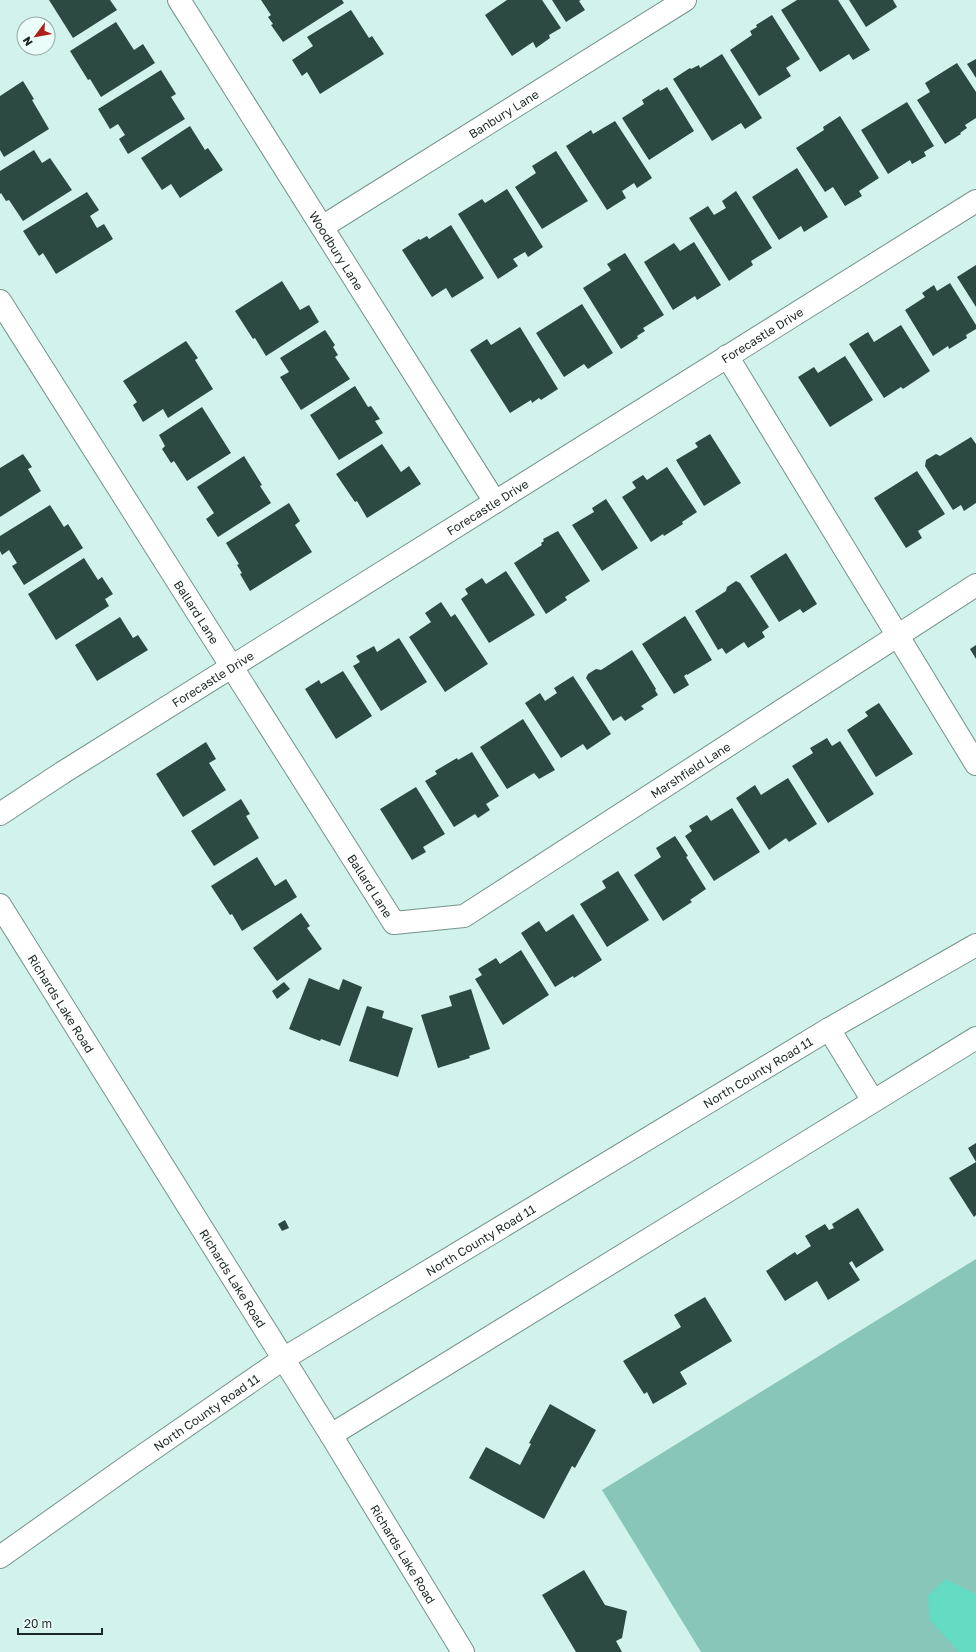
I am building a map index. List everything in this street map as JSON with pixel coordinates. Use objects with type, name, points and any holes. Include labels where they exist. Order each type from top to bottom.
[{"type":"street","name":"Woodbury Lane","points":[[179,0],[495,502]]},
{"type":"street","name":"Banbury Lane","points":[[322,227],[685,0]]},
{"type":"street","name":"Forecastle Drive","points":[[0,814],[69,768],[231,666],[976,201]]},
{"type":"street","name":"Ballard Lane","points":[[0,301],[394,923]]},
{"type":"street","points":[[727,356],[976,764]]},
{"type":"street","name":"Marshfield Lane","points":[[394,923],[464,916],[976,585]]},
{"type":"street","name":"Richards Lake Road","points":[[0,905],[331,1435],[464,1652]]},
{"type":"street","name":"North County Road 11","points":[[0,1557],[283,1359],[829,1029],[976,945]]},
{"type":"street","points":[[829,1029],[873,1101]]},
{"type":"street","points":[[331,1435],[976,1038]]},
{"type":"shaded area","points":[[976,1259],[976,1652],[701,1652],[602,1490]]},
{"type":"shaded area","points":[[945,1579],[976,1594],[976,1652],[959,1652],[930,1620],[928,1596]]},
{"type":"building","points":[[49,0],[110,0],[117,10],[73,38]]},
{"type":"building","points":[[261,0],[342,0],[344,3],[283,42],[271,25],[273,24],[268,17],[271,15]]},
{"type":"building","points":[[507,0],[542,0],[561,28],[549,35],[550,38],[536,48],[533,42],[512,56],[485,15]]},
{"type":"building","points":[[552,0],[581,0],[579,1],[585,10],[566,22]]},
{"type":"building","points":[[797,0],[838,0],[870,50],[853,60],[849,54],[820,72],[781,10]]},
{"type":"building","points":[[849,0],[893,0],[897,7],[866,27]]},
{"type":"building","points":[[351,10],[369,38],[372,36],[384,54],[320,94],[307,72],[302,76],[292,60],[313,46],[307,37]]},
{"type":"building","points":[[772,15],[800,59],[786,68],[791,76],[759,96],[730,50],[752,35],[750,31],[757,27],[756,25]]},
{"type":"building","points":[[116,22],[134,50],[143,44],[155,63],[101,97],[90,79],[88,80],[70,51]]},
{"type":"building","points":[[722,54],[762,118],[745,129],[741,123],[712,141],[673,79],[690,68],[691,69],[699,65],[700,68]]},
{"type":"building","points":[[976,59],[976,78],[967,64]]},
{"type":"building","points":[[957,63],[976,92],[976,118],[965,125],[967,128],[960,133],[961,134],[945,144],[917,100],[930,92],[925,83]]},
{"type":"building","points":[[161,70],[176,94],[171,97],[185,119],[128,154],[119,139],[125,135],[118,124],[110,129],[98,109]]},
{"type":"building","points":[[23,81],[49,129],[4,157],[0,150],[0,96]]},
{"type":"building","points":[[667,87],[694,131],[649,160],[622,118],[644,104],[642,100],[659,89],[660,91]]},
{"type":"building","points":[[907,102],[934,146],[924,152],[926,156],[912,164],[910,160],[888,174],[861,130]]},
{"type":"building","points":[[840,116],[879,178],[859,191],[862,196],[845,206],[833,187],[825,192],[796,148],[824,130],[823,127]]},
{"type":"building","points":[[615,121],[652,178],[637,188],[634,183],[622,191],[626,198],[607,210],[566,146],[591,130],[593,134]]},
{"type":"building","points":[[190,126],[205,150],[208,148],[223,170],[180,198],[171,184],[162,190],[141,158]]},
{"type":"building","points":[[34,150],[42,163],[50,158],[72,190],[23,221],[9,200],[6,201],[1,193],[0,194],[0,171]]},
{"type":"building","points":[[556,151],[588,201],[542,229],[515,187],[536,173],[532,166]]},
{"type":"building","points":[[797,168],[828,217],[804,232],[801,226],[779,240],[752,197]]},
{"type":"building","points":[[507,189],[543,247],[528,257],[525,252],[513,259],[518,266],[498,279],[458,214],[482,199],[485,203]]},
{"type":"building","points":[[736,191],[772,248],[751,261],[753,265],[729,281],[689,218],[708,206],[714,215],[726,208],[722,201]]},
{"type":"building","points":[[87,192],[99,210],[90,216],[97,228],[104,224],[113,239],[56,274],[43,253],[39,256],[23,231]]},
{"type":"building","points":[[451,225],[484,278],[452,298],[446,288],[432,297],[402,250],[419,239],[420,240],[427,236],[429,239]]},
{"type":"building","points":[[694,242],[721,285],[697,300],[695,296],[673,310],[644,262],[674,243],[680,251]]},
{"type":"building","points":[[625,253],[664,315],[643,328],[645,331],[637,336],[638,338],[621,349],[583,288],[611,270],[607,264]]},
{"type":"building","points":[[976,265],[976,307],[957,277]]},
{"type":"building","points":[[282,281],[300,310],[309,305],[319,322],[266,356],[235,311]]},
{"type":"building","points":[[950,283],[976,325],[976,329],[966,335],[967,338],[949,349],[948,346],[933,356],[905,310],[925,297],[922,293],[934,285],[937,291]]},
{"type":"building","points":[[582,304],[613,353],[588,369],[584,364],[564,377],[536,333]]},
{"type":"building","points":[[901,325],[930,371],[903,389],[901,387],[884,398],[849,344],[868,332],[874,342]]},
{"type":"building","points":[[520,327],[558,389],[541,400],[539,398],[532,403],[531,400],[510,413],[470,350],[487,339],[491,345]]},
{"type":"building","points":[[325,330],[335,345],[333,347],[338,355],[335,357],[350,379],[301,410],[280,377],[289,372],[280,358]]},
{"type":"building","points":[[186,341],[198,358],[195,360],[213,389],[168,418],[163,409],[143,422],[133,405],[137,402],[123,381]]},
{"type":"building","points":[[845,356],[873,400],[830,427],[798,377],[814,367],[818,373]]},
{"type":"building","points":[[355,386],[368,407],[371,406],[380,419],[375,421],[383,433],[339,460],[310,415]]},
{"type":"building","points":[[202,407],[231,453],[187,481],[174,461],[171,463],[162,449],[165,446],[159,435]]},
{"type":"building","points":[[710,434],[741,483],[704,506],[676,460],[698,447],[695,443]]},
{"type":"building","points":[[971,437],[976,444],[976,503],[964,511],[961,505],[953,510],[925,466],[926,460],[936,454],[940,456]]},
{"type":"building","points":[[382,444],[401,472],[409,466],[421,484],[367,518],[357,501],[355,502],[336,474]]},
{"type":"building","points":[[23,454],[32,467],[28,469],[41,491],[0,517],[0,468]]},
{"type":"building","points":[[244,456],[271,503],[218,537],[206,519],[214,513],[197,487]]},
{"type":"building","points":[[667,467],[697,512],[682,522],[683,524],[651,542],[622,497],[636,488],[632,482],[643,475],[647,480]]},
{"type":"building","points":[[917,471],[945,514],[918,531],[922,538],[906,548],[874,498]]},
{"type":"building","points":[[606,499],[638,548],[602,571],[572,525],[594,512],[592,508]]},
{"type":"building","points":[[289,503],[300,521],[295,525],[312,552],[250,591],[240,574],[242,573],[237,565],[239,564],[226,543]]},
{"type":"building","points":[[50,505],[64,527],[68,524],[83,548],[24,585],[12,566],[17,563],[9,550],[2,555],[0,551],[0,536]]},
{"type":"building","points":[[558,531],[590,581],[565,597],[567,600],[546,614],[514,563],[542,545],[541,543],[544,541],[543,539]]},
{"type":"building","points":[[786,553],[817,604],[803,613],[800,609],[779,622],[750,576]]},
{"type":"building","points":[[84,558],[98,580],[102,577],[113,594],[105,599],[109,606],[56,640],[28,594]]},
{"type":"building","points":[[506,571],[535,615],[489,643],[461,599],[468,594],[465,589],[482,578],[486,584]]},
{"type":"building","points":[[736,581],[740,583],[769,627],[762,632],[765,637],[748,648],[744,642],[726,654],[722,648],[718,650],[695,611],[726,591],[727,587]]},
{"type":"building","points":[[441,602],[451,617],[455,614],[488,664],[445,692],[409,637],[431,622],[425,613]]},
{"type":"building","points":[[685,616],[712,660],[684,676],[689,685],[674,694],[642,644]]},
{"type":"building","points":[[120,617],[133,638],[138,635],[148,650],[97,681],[75,645]]},
{"type":"building","points":[[399,638],[427,682],[381,711],[353,666],[360,662],[356,656],[374,646],[377,652]]},
{"type":"building","points":[[976,645],[976,659],[970,649]]},
{"type":"building","points":[[632,650],[656,689],[655,690],[658,695],[641,706],[644,709],[625,721],[621,716],[613,721],[586,678],[588,674],[596,669],[601,670]]},
{"type":"building","points":[[343,671],[372,716],[336,739],[305,689],[319,680],[321,684]]},
{"type":"building","points":[[573,676],[611,734],[587,750],[583,744],[561,758],[525,703],[540,693],[545,701],[557,693],[554,688]]},
{"type":"building","points":[[879,703],[913,754],[876,777],[847,730],[868,716],[865,712]]},
{"type":"building","points":[[523,719],[555,770],[539,779],[534,773],[507,789],[480,747]]},
{"type":"building","points":[[827,738],[832,746],[840,741],[874,794],[828,823],[792,766],[813,753],[810,748]]},
{"type":"building","points":[[206,742],[216,759],[209,763],[226,790],[183,817],[156,774]]},
{"type":"building","points":[[472,752],[499,796],[486,804],[490,810],[478,818],[475,814],[454,827],[425,781],[437,774],[435,771],[457,758],[458,760]]},
{"type":"building","points":[[788,778],[817,824],[789,842],[786,838],[769,850],[736,798],[755,785],[761,795]]},
{"type":"building","points":[[416,787],[445,834],[423,847],[426,852],[412,860],[380,809]]},
{"type":"building","points":[[241,799],[250,814],[246,816],[259,838],[214,866],[191,831]]},
{"type":"building","points":[[732,808],[760,852],[714,881],[685,836],[692,831],[689,826],[707,815],[711,821]]},
{"type":"building","points":[[675,836],[706,889],[690,900],[692,902],[663,921],[634,875],[661,857],[656,848]]},
{"type":"building","points":[[257,857],[275,886],[286,879],[297,897],[242,931],[232,914],[230,915],[211,886]]},
{"type":"building","points":[[618,871],[649,920],[607,947],[580,904],[606,888],[602,881]]},
{"type":"building","points":[[301,913],[310,926],[307,928],[322,949],[277,981],[253,948]]},
{"type":"building","points":[[573,914],[602,960],[574,978],[573,976],[555,987],[521,933],[539,921],[546,932]]},
{"type":"building","points":[[521,950],[549,995],[503,1025],[475,979],[482,975],[478,969],[496,958],[500,964]]},
{"type":"building","points":[[309,978],[339,990],[343,979],[362,987],[340,1046],[321,1039],[320,1041],[289,1029]]},
{"type":"building","points":[[284,982],[290,989],[277,999],[272,991]]},
{"type":"building","points":[[471,989],[490,1049],[469,1056],[470,1058],[438,1068],[421,1015],[452,1006],[449,996]]},
{"type":"building","points":[[367,1006],[384,1011],[382,1018],[413,1028],[398,1077],[349,1061]]},
{"type":"building","points":[[976,1143],[976,1162],[968,1148]]},
{"type":"building","points":[[976,1162],[976,1215],[974,1217],[949,1178]]},
{"type":"building","points":[[858,1208],[884,1250],[856,1268],[852,1261],[849,1263],[860,1280],[828,1300],[817,1281],[785,1301],[766,1271],[795,1252],[797,1255],[811,1246],[805,1236],[825,1224],[829,1230],[834,1228],[832,1224]]},
{"type":"building","points":[[285,1220],[289,1228],[282,1231],[278,1224]]},
{"type":"building","points":[[705,1297],[732,1341],[680,1372],[687,1384],[653,1404],[647,1392],[644,1394],[623,1361],[681,1327],[674,1315]]},
{"type":"building","points":[[550,1404],[596,1430],[575,1468],[572,1466],[544,1519],[469,1478],[486,1447],[520,1465],[531,1444],[529,1443]]},
{"type":"building","points":[[584,1570],[605,1605],[627,1611],[622,1638],[616,1641],[622,1652],[576,1652],[542,1595]]}]
